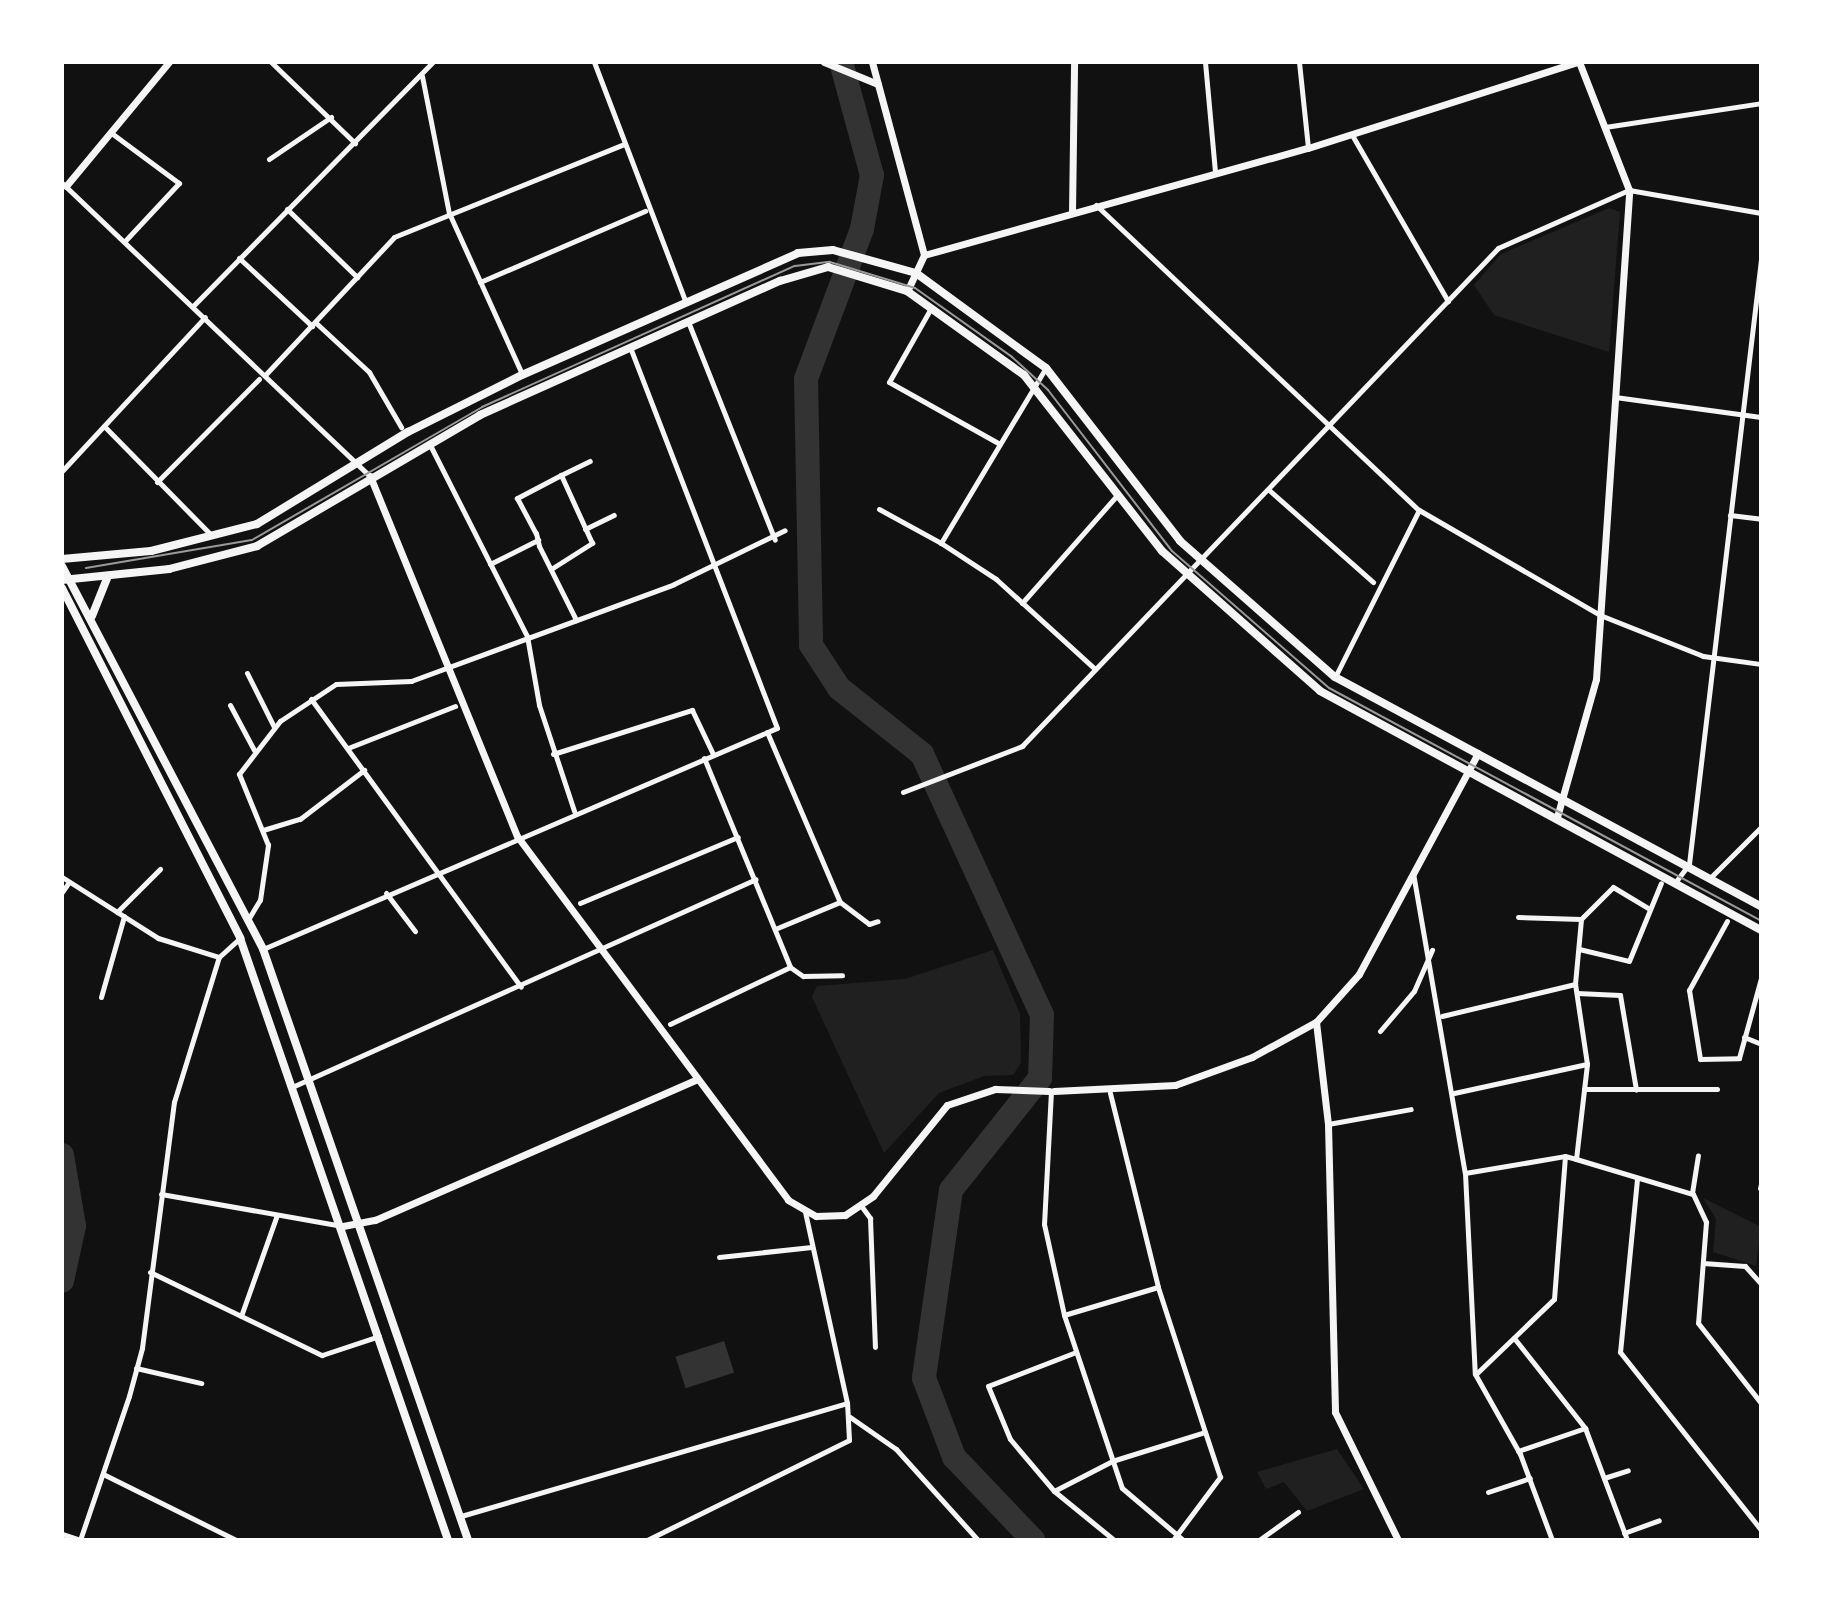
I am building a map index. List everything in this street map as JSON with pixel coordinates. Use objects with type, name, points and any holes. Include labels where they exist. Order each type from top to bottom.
[{"type":"main road","points":[[62,559],[213,537],[257,524],[358,461],[522,375],[798,253],[833,250],[916,273],[1046,368],[1157,516],[1204,563],[1335,677],[1712,876],[1761,906]]},
{"type":"main road","points":[[67,579],[108,576],[257,546],[428,443],[630,348],[828,267],[907,291],[1035,386],[1118,494],[1187,574],[1320,691],[1677,880],[1761,930]]},
{"type":"main road","points":[[62,566],[67,579],[92,616],[263,949],[363,1223],[468,1540]]},
{"type":"main road","points":[[92,616],[108,576]]},
{"type":"main road","points":[[62,588],[76,624],[240,938],[343,1226],[448,1540]]},
{"type":"main road","points":[[62,610],[76,624]]},
{"type":"street","points":[[169,62],[63,186],[266,374],[370,476],[517,836],[603,949],[766,1175],[805,1212],[836,1217],[862,1207],[936,1112],[970,1094],[1011,1090],[1110,1093],[1195,1079],[1316,1022],[1359,974],[1478,753]]},
{"type":"street","points":[[271,62],[355,143]]},
{"type":"street","points":[[193,306],[433,62]]},
{"type":"street","points":[[594,62],[645,211],[687,304]]},
{"type":"street","points":[[825,62],[861,80],[878,84]]},
{"type":"street","points":[[872,62],[924,255],[907,291]]},
{"type":"street","points":[[1072,212],[1074,62]]},
{"type":"street","points":[[1205,62],[1215,172]]},
{"type":"street","points":[[1299,62],[1308,148]]},
{"type":"street","points":[[924,255],[1308,148],[1578,62],[1629,190],[1596,679],[1566,800],[1557,817]]},
{"type":"street","points":[[422,76],[449,213],[522,375]]},
{"type":"street","points":[[1605,127],[1761,103]]},
{"type":"street","points":[[269,159],[331,117]]},
{"type":"street","points":[[110,132],[179,183],[125,241]]},
{"type":"street","points":[[1352,135],[1448,301]]},
{"type":"street","points":[[266,374],[394,237],[622,145]]},
{"type":"street","points":[[903,792],[1022,746],[1187,574],[1204,563],[1498,248],[1629,190],[1761,213]]},
{"type":"street","points":[[1096,205],[1419,510],[1600,615],[1713,658],[1761,664]]},
{"type":"street","points":[[287,209],[357,277]]},
{"type":"street","points":[[480,282],[645,211]]},
{"type":"street","points":[[239,258],[369,372],[401,427]]},
{"type":"street","points":[[1677,880],[1689,864],[1761,259]]},
{"type":"street","points":[[931,308],[889,382],[1000,444]]},
{"type":"street","points":[[62,471],[205,317]]},
{"type":"street","points":[[689,324],[775,540]]},
{"type":"street","points":[[263,949],[436,870],[777,728],[630,348]]},
{"type":"street","points":[[941,543],[1046,368]]},
{"type":"street","points":[[157,482],[259,379]]},
{"type":"street","points":[[1615,397],[1761,417]]},
{"type":"street","points":[[104,426],[213,537]]},
{"type":"street","points":[[428,443],[527,636],[553,754],[574,811]]},
{"type":"street","points":[[576,620],[517,498],[590,461]]},
{"type":"street","points":[[551,569],[592,543],[561,475]]},
{"type":"street","points":[[1269,490],[1373,582]]},
{"type":"street","points":[[1022,603],[1118,494]]},
{"type":"street","points":[[879,509],[941,543],[1022,603],[1095,669]]},
{"type":"street","points":[[1335,677],[1419,510]]},
{"type":"street","points":[[585,529],[614,515]]},
{"type":"street","points":[[1730,515],[1761,519]]},
{"type":"street","points":[[249,918],[260,900],[268,850],[263,830],[238,779],[254,750],[274,727],[311,699],[336,684],[405,682],[714,566],[775,540],[785,530]]},
{"type":"street","points":[[490,564],[538,540]]},
{"type":"street","points":[[247,673],[274,727]]},
{"type":"street","points":[[311,699],[521,987]]},
{"type":"street","points":[[230,705],[254,750]]},
{"type":"street","points":[[348,748],[455,706]]},
{"type":"street","points":[[553,754],[692,710],[713,754]]},
{"type":"street","points":[[767,732],[840,902],[869,924],[878,921]]},
{"type":"street","points":[[704,758],[790,967],[803,976],[842,975]]},
{"type":"street","points":[[263,830],[300,819],[364,770]]},
{"type":"street","points":[[1712,876],[1761,827]]},
{"type":"street","points":[[580,903],[738,837]]},
{"type":"street","points":[[117,912],[160,869]]},
{"type":"street","points":[[1413,873],[1432,949],[1465,1173],[1475,1374],[1518,1451],[1552,1540]]},
{"type":"street","points":[[62,877],[158,938],[219,957]]},
{"type":"street","points":[[292,1087],[521,987],[756,879]]},
{"type":"street","points":[[62,892],[69,882]]},
{"type":"street","points":[[1579,949],[1629,961],[1648,908],[1661,883]]},
{"type":"street","points":[[1576,1159],[1587,1064],[1575,984],[1581,919],[1613,887],[1648,908]]},
{"type":"street","points":[[386,893],[415,931]]},
{"type":"street","points":[[775,929],[840,902]]},
{"type":"street","points":[[101,997],[124,916]]},
{"type":"street","points":[[1518,917],[1581,919]]},
{"type":"street","points":[[1727,921],[1689,990],[1700,1059],[1739,1058],[1761,978]]},
{"type":"street","points":[[62,1534],[80,1540],[129,1396],[136,1368],[174,1102],[219,957],[240,938]]},
{"type":"street","points":[[1380,1031],[1414,991],[1432,949]]},
{"type":"street","points":[[670,1024],[790,967]]},
{"type":"street","points":[[1442,1016],[1575,984]]},
{"type":"street","points":[[1577,993],[1620,995],[1636,1090]]},
{"type":"street","points":[[1316,1022],[1328,1124],[1335,1412],[1398,1540]]},
{"type":"street","points":[[1744,1037],[1761,1044]]},
{"type":"street","points":[[1454,1093],[1587,1064]]},
{"type":"street","points":[[161,1194],[343,1226],[363,1223],[698,1079]]},
{"type":"street","points":[[1584,1089],[1717,1089]]},
{"type":"street","points":[[1052,1091],[1044,1224],[1064,1315],[1122,1488],[1178,1538],[1220,1477],[1158,1287],[1110,1093]]},
{"type":"street","points":[[1328,1124],[1411,1109]]},
{"type":"street","points":[[1698,1155],[1692,1193],[1706,1222],[1698,1323],[1761,1403]]},
{"type":"street","points":[[1465,1173],[1565,1156],[1692,1193]]},
{"type":"street","points":[[1475,1374],[1554,1299],[1565,1156]]},
{"type":"street","points":[[1637,1179],[1620,1352],[1761,1530]]},
{"type":"street","points":[[862,1207],[870,1218],[875,1347]]},
{"type":"street","points":[[647,1540],[849,1440],[850,1417],[805,1212]]},
{"type":"street","points":[[241,1316],[277,1215]]},
{"type":"street","points":[[719,1257],[811,1247]]},
{"type":"street","points":[[1703,1263],[1745,1266],[1761,1284]]},
{"type":"street","points":[[150,1272],[322,1355],[380,1335]]},
{"type":"street","points":[[1064,1315],[1158,1287]]},
{"type":"street","points":[[1514,1338],[1585,1428],[1625,1537],[1659,1520]]},
{"type":"street","points":[[1076,1352],[988,1386],[1018,1450],[1054,1491],[1114,1540]]},
{"type":"street","points":[[136,1368],[201,1383]]},
{"type":"street","points":[[461,1516],[847,1403]]},
{"type":"street","points":[[850,1417],[896,1449],[978,1540]]},
{"type":"street","points":[[1518,1451],[1585,1428]]},
{"type":"street","points":[[1054,1491],[1112,1461],[1205,1432]]},
{"type":"street","points":[[1604,1478],[1628,1470]]},
{"type":"street","points":[[103,1474],[236,1540]]},
{"type":"street","points":[[1488,1492],[1530,1478]]},
{"type":"street","points":[[1259,1540],[1298,1512]]},
{"type":"shaded area","points":[[1609,208],[1620,212],[1609,352],[1494,315],[1474,285],[1501,254]]},
{"type":"shaded area","points":[[993,950],[1020,1014],[1021,1063],[1013,1075],[984,1076],[939,1093],[884,1153],[812,997],[817,986],[905,979]]},
{"type":"shaded area","points":[[1703,1198],[1761,1227],[1756,1266],[1713,1252],[1716,1219]]},
{"type":"shaded area","points":[[724,1341],[734,1372],[686,1388],[675,1357]]},
{"type":"shaded area","points":[[1337,1449],[1364,1489],[1307,1511],[1284,1482],[1266,1489],[1257,1472]]},
{"type":"waterway","points":[[841,62],[872,175],[862,229],[806,379],[811,645],[839,688],[922,754],[1042,1015],[1040,1078],[951,1190],[924,1378],[954,1457],[1033,1540]]},
{"type":"waterway","points":[[62,1155],[74,1226],[62,1281]]},
{"type":"tram line","points":[[86,568],[252,540],[482,407],[795,266],[830,262],[915,288],[1012,357],[1048,390],[1172,551],[1329,688],[1761,921]]}]
